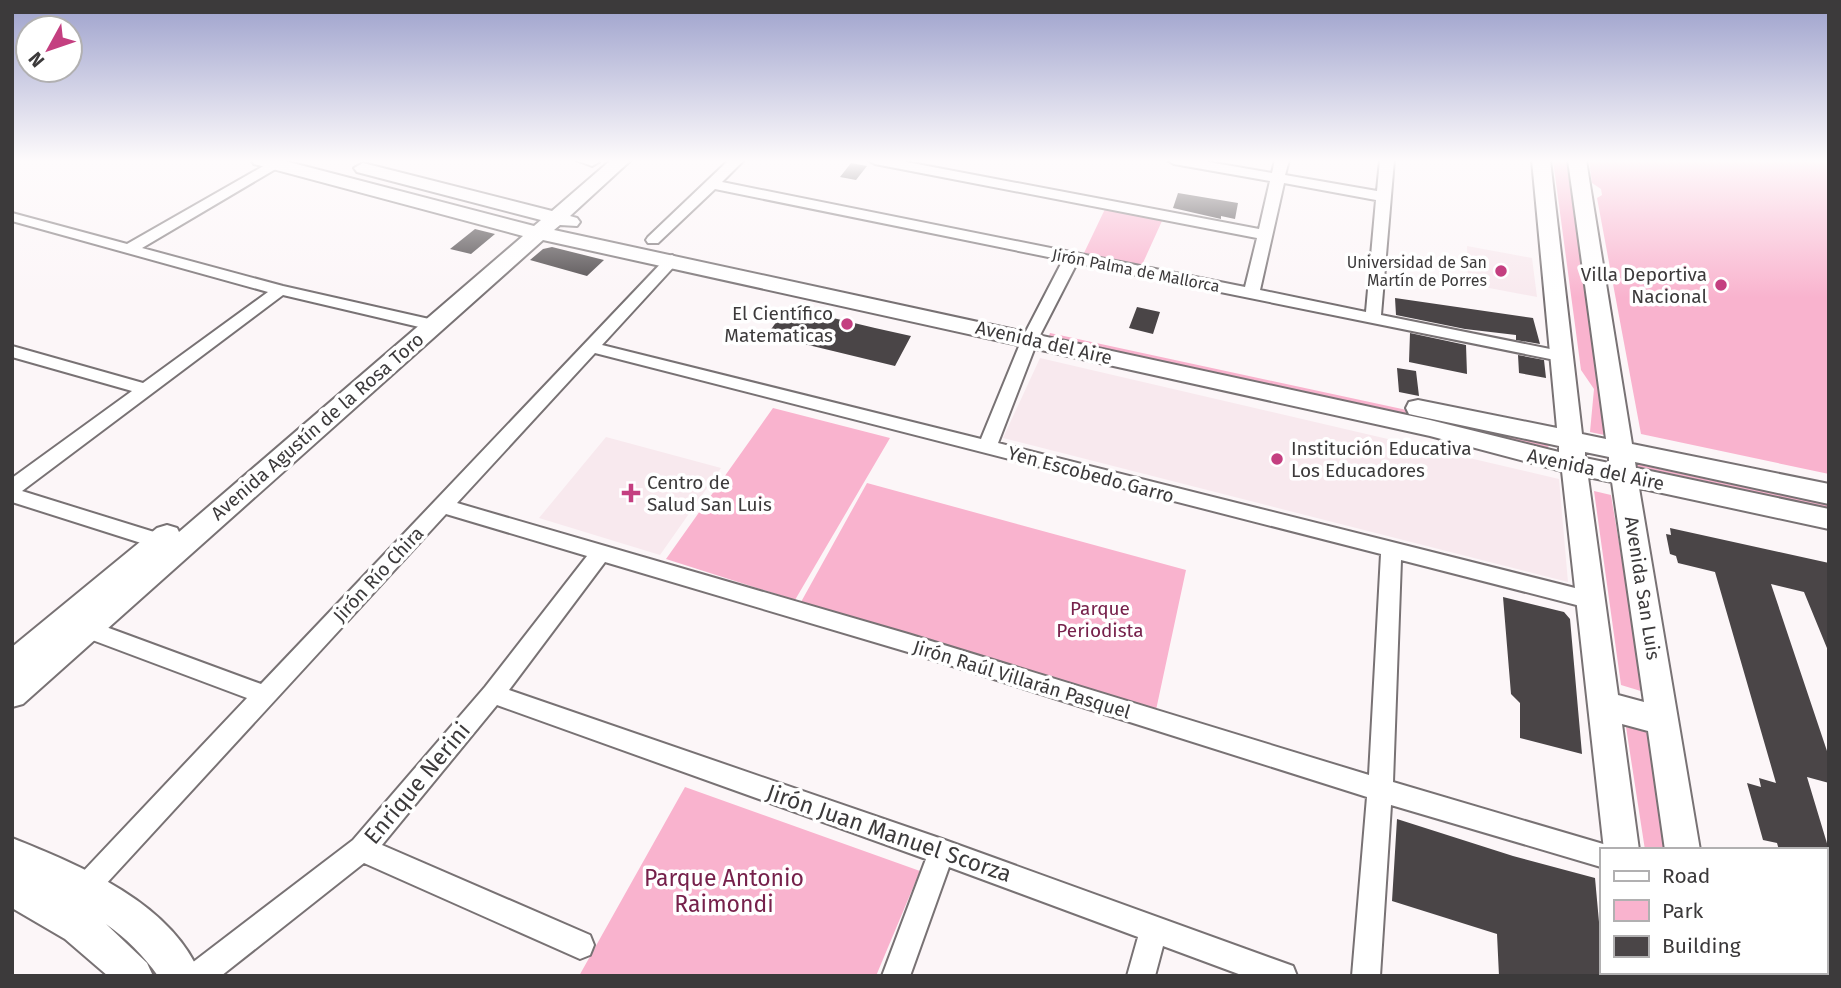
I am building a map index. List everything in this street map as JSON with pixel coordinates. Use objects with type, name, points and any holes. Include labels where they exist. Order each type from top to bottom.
[{"type":"main road","name":"Avenida del Aire","points":[[469,206],[544,223],[653,240],[1430,428],[1622,464],[1829,494]]},
{"type":"main road","name":"Avenida del Aire","points":[[487,206],[672,260],[1034,331]]},
{"type":"main road","name":"Avenida Agustín de la Rosa Toro","points":[[544,223],[557,206]]},
{"type":"main road","name":"Avenida Agustín de la Rosa Toro","points":[[12,665],[565,206]]},
{"type":"main road","points":[[1545,206],[1560,356],[1622,848]]},
{"type":"main road","name":"Avenida San Luis","points":[[1584,206],[1683,848]]},
{"type":"main road","name":"Avenida Agustín de la Rosa Toro","points":[[12,694],[424,323]]},
{"type":"main road","name":"Avenida del Aire","points":[[1622,464],[1829,519]]},
{"type":"main road","points":[[1604,705],[1664,721]]},
{"type":"main road","points":[[12,855],[85,888],[138,924],[156,942],[182,976]]},
{"type":"main road","points":[[12,889],[56,910],[86,930],[134,976]]},
{"type":"street","points":[[129,249],[198,206]]},
{"type":"street","points":[[653,240],[688,206]]},
{"type":"street","name":"Jirón Palma de Mallorca","points":[[820,206],[1560,356]]},
{"type":"street","points":[[1115,206],[1266,235]]},
{"type":"street","points":[[1252,293],[1272,206]]},
{"type":"street","points":[[1373,317],[1384,206]]},
{"type":"street","points":[[12,217],[280,290],[424,323]]},
{"type":"street","points":[[987,447],[1034,331],[1072,257]]},
{"type":"street","name":"Jirón Río Chira","points":[[85,888],[672,260]]},
{"type":"street","points":[[12,488],[280,290]]},
{"type":"street","name":"Yen Escobedo Garro","points":[[591,347],[1592,600]]},
{"type":"street","points":[[12,351],[145,389]]},
{"type":"street","points":[[12,495],[160,541]]},
{"type":"street","name":"Jirón Raúl Villarán Pasquel","points":[[442,506],[908,643],[1380,790],[1600,855]]},
{"type":"street","points":[[1366,976],[1380,790],[1391,551]]},
{"type":"street","name":"Enrique Nerini","points":[[198,976],[362,849],[493,694],[600,554]]},
{"type":"street","points":[[87,629],[265,695]]},
{"type":"street","name":"Jirón Juan Manuel Scorza","points":[[493,694],[942,852],[1283,976]]},
{"type":"street","points":[[362,849],[580,945]]},
{"type":"street","points":[[896,976],[942,852]]},
{"type":"street","points":[[1141,976],[1154,928]]},
{"type":"shaded area","name":"Universidad de San Martín de Porres","points":[[1467,246],[1532,258],[1537,297],[1468,284]]},
{"type":"shaded area","name":"Institución Educativa Los Educadores","points":[[1040,358],[1559,479],[1568,582],[1003,438]]},
{"type":"shaded area","name":"Centro de Salud San Luis","points":[[606,437],[721,468],[660,555],[539,518]]},
{"type":"green space","points":[[1559,206],[1573,206],[1609,436],[1590,432],[1594,389],[1581,370]]},
{"type":"green space","name":"Villa Deportiva Nacional","points":[[1599,206],[1829,206],[1829,474],[1641,434]]},
{"type":"green space","points":[[1105,209],[1162,221],[1142,265],[1084,253]]},
{"type":"green space","points":[[1050,333],[1550,441],[1548,448],[1047,342]]},
{"type":"green space","points":[[773,408],[890,438],[795,600],[666,559]]},
{"type":"green space","points":[[1627,456],[1829,496],[1829,516],[1631,475]]},
{"type":"green space","name":"Parque Periodista","points":[[867,483],[1186,570],[1156,710],[801,602]]},
{"type":"green space","points":[[1594,491],[1611,495],[1644,692],[1621,685]]},
{"type":"green space","points":[[1626,727],[1652,731],[1672,848],[1645,848]]},
{"type":"green space","name":"Parque Antonio Raimondi","points":[[685,787],[920,871],[876,976],[579,976]]},
{"type":"building","points":[[1237,206],[1235,219],[1221,216],[1221,219],[1173,208]]},
{"type":"building","points":[[475,229],[495,234],[471,254],[450,249]]},
{"type":"building","points":[[552,247],[604,260],[587,276],[530,260],[543,249]]},
{"type":"building","points":[[1395,298],[1533,318],[1540,344],[1516,340],[1516,335],[1465,329],[1396,315]]},
{"type":"building","points":[[787,307],[911,336],[895,366],[767,335]]},
{"type":"building","points":[[1137,307],[1160,312],[1153,334],[1129,328]]},
{"type":"building","points":[[1410,333],[1466,345],[1467,374],[1409,362]]},
{"type":"building","points":[[1518,355],[1544,360],[1546,378],[1519,373]]},
{"type":"building","points":[[1397,368],[1416,371],[1419,396],[1399,392]]},
{"type":"building","points":[[1670,528],[1829,563],[1829,653],[1804,592],[1771,584],[1829,757],[1829,783],[1807,777],[1829,850],[1778,848],[1777,843],[1763,840],[1747,783],[1761,787],[1759,778],[1776,783],[1715,572],[1678,563],[1676,556],[1670,554],[1666,534],[1671,535]]},
{"type":"building","points":[[1503,597],[1564,612],[1570,619],[1582,754],[1520,738],[1520,703],[1511,694]]},
{"type":"building","points":[[1397,819],[1513,856],[1595,878],[1601,976],[1499,976],[1497,934],[1392,901]]},
{"type":"place","name":"Universidad de San Martín de Porres","points":[[1501,271]]},
{"type":"place","name":"Villa Deportiva Nacional","points":[[1721,285]]},
{"type":"place","name":"El Científico Matematicas","points":[[847,324]]},
{"type":"place","name":"Institución Educativa Los Educadores","points":[[1277,459]]},
{"type":"place","name":"Centro de Salud San Luis","points":[[631,493]]}]
